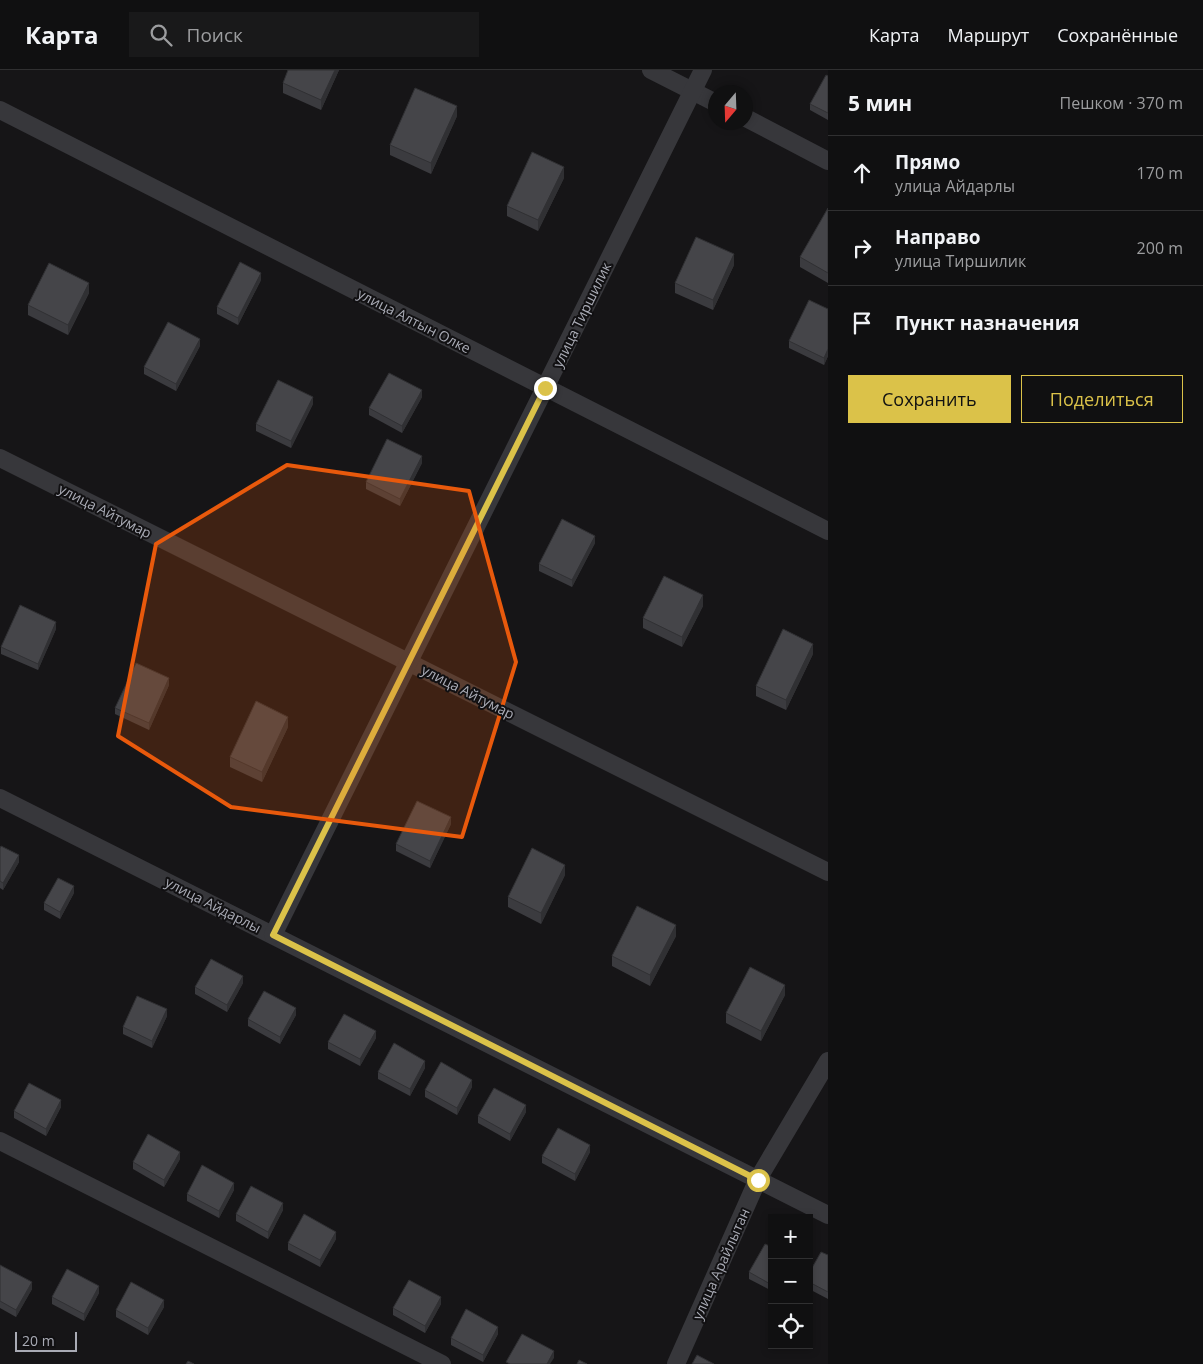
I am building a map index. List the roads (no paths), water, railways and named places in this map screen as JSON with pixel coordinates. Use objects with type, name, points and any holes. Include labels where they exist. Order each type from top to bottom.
[{"type":"street","points":[[651,70],[708,99]]},
{"type":"street","name":"улица Тиршилик","points":[[273,935],[703,70]]},
{"type":"street","name":"улица Алтын Олке","points":[[0,110],[828,531]]},
{"type":"street","points":[[753,122],[828,161]]},
{"type":"street","name":"улица Айтумар","points":[[0,458],[828,872]]},
{"type":"street","name":"улица Айдарлы","points":[[0,798],[828,1215]]},
{"type":"street","name":"улица Арайлытан","points":[[676,1364],[758,1180],[828,1061]]},
{"type":"street","points":[[0,1140],[442,1364]]}]
